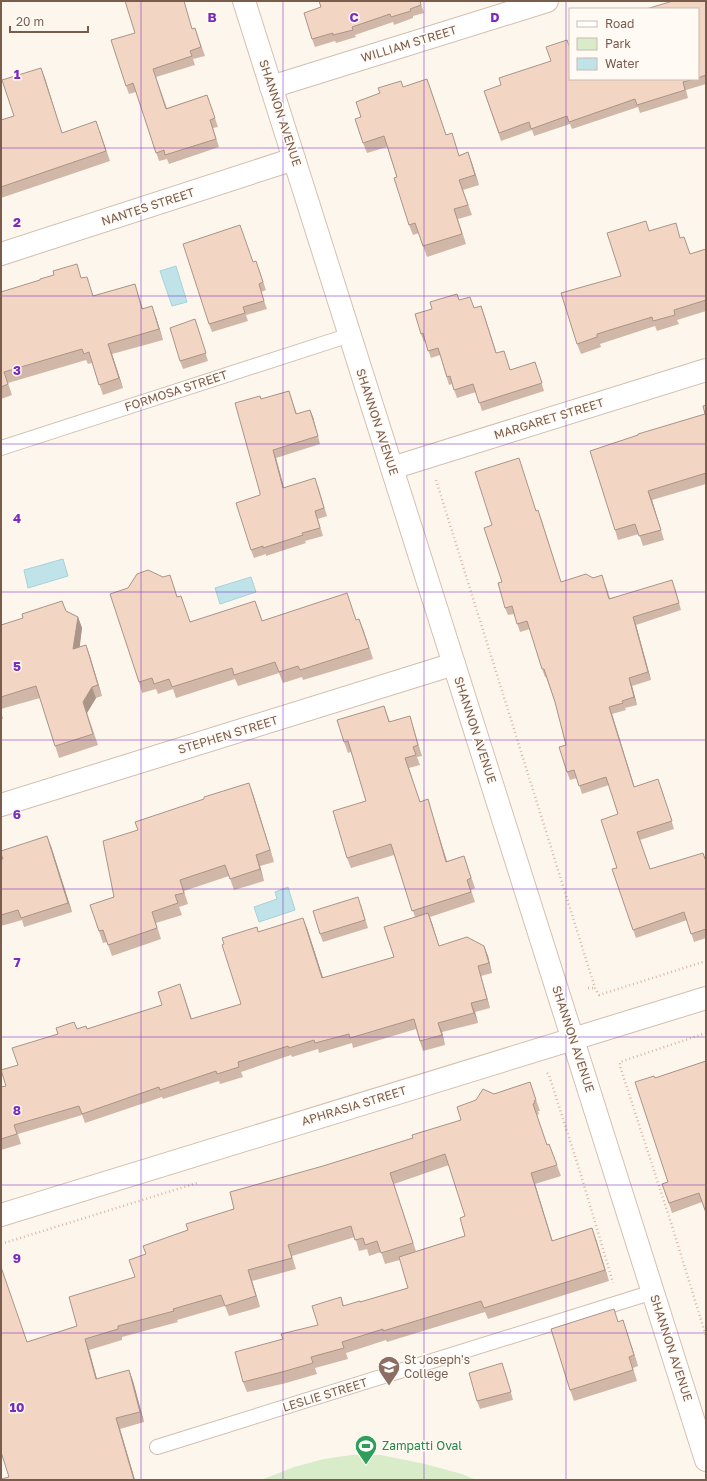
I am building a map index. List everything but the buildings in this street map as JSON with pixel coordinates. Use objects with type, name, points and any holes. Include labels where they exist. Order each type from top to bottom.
[{"type":"main road","name":"SHANNON AVENUE","points":[[244,1],[706,1460]]},
{"type":"main road","name":"WILLIAM STREET","points":[[272,87],[547,1]]},
{"type":"main road","name":"NANTES STREET","points":[[1,254],[294,159]]},
{"type":"main road","name":"MARGARET STREET","points":[[392,468],[706,370]]},
{"type":"main road","name":"STEPHEN STREET","points":[[1,805],[454,664]]},
{"type":"main road","name":"APHRASIA STREET","points":[[1,1215],[706,998]]},
{"type":"lane","name":"FORMOSA STREET","points":[[1,448],[350,335]]},
{"type":"lane","name":"LESLIE STREET","points":[[157,1447],[653,1292]]},
{"type":"path","points":[[429,456],[595,988],[599,995],[706,961]]},
{"type":"path","points":[[588,988],[595,988]]},
{"type":"path","points":[[706,1033],[620,1062],[706,1336]]},
{"type":"path","points":[[545,1071],[549,1075],[582,1175],[619,1303]]},
{"type":"green space","name":"Zampatti Oval","points":[[351,1455],[381,1455],[425,1464],[462,1474],[476,1480],[261,1480],[294,1467],[324,1459]]},
{"type":"water","points":[[176,266],[187,302],[172,306],[160,271]]},
{"type":"water","points":[[63,559],[68,576],[28,588],[24,570]]},
{"type":"water","points":[[251,577],[256,592],[220,604],[215,588]]},
{"type":"water","points":[[288,887],[295,910],[259,922],[254,907],[277,899],[275,892]]},
{"type":"place","name":"St Joseph's College","points":[[389,1386]]},
{"type":"place","name":"Zampatti Oval","points":[[366,1466]]}]
